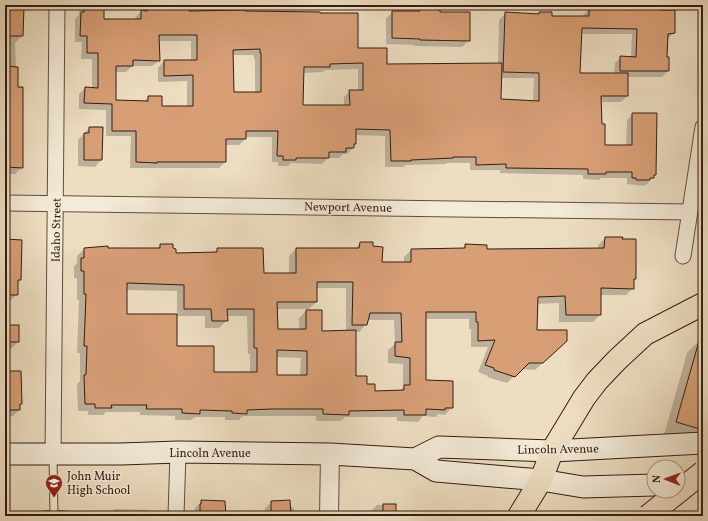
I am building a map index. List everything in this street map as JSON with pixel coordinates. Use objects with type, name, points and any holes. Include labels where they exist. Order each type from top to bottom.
[{"type":"highway","points":[[519,516],[541,480],[552,451],[584,398],[597,381],[645,334],[703,304]]},
{"type":"highway","points":[[648,516],[703,472]]},
{"type":"main road","name":"Lincoln Avenue","points":[[415,459],[439,447],[552,451],[703,443]]},
{"type":"main road","name":"Lincoln Avenue","points":[[5,454],[53,455],[178,452],[330,454],[415,459],[436,471],[541,480],[583,487],[646,485]]},
{"type":"main road","points":[[686,484],[703,484]]},
{"type":"street","name":"Idaho Street","points":[[53,455],[58,5]]},
{"type":"street","points":[[683,256],[703,127]]},
{"type":"street","name":"Newport Avenue","points":[[5,203],[690,212]]},
{"type":"street","points":[[176,516],[178,452]]},
{"type":"street","points":[[329,516],[330,454]]},
{"type":"lane","points":[[53,455],[54,515]]},
{"type":"lane","points":[[34,516],[75,516]]},
{"type":"building","points":[[5,5],[24,6],[23,36],[5,36]]},
{"type":"building","points":[[84,5],[104,5],[104,19],[141,19],[141,10],[147,11],[147,8],[189,8],[189,11],[245,10],[358,13],[358,48],[387,48],[387,64],[502,63],[501,99],[539,101],[539,73],[503,72],[505,12],[539,14],[539,12],[552,12],[552,16],[589,16],[589,8],[598,8],[598,5],[622,5],[622,8],[662,8],[662,10],[675,10],[675,33],[668,34],[667,57],[669,57],[669,71],[620,71],[620,56],[636,57],[637,29],[582,28],[580,73],[628,73],[628,96],[601,96],[602,124],[605,124],[605,145],[632,145],[632,113],[657,113],[656,175],[654,175],[654,178],[650,178],[650,180],[636,180],[636,178],[632,178],[632,172],[588,174],[588,169],[506,168],[506,164],[476,165],[476,157],[391,161],[390,130],[356,129],[356,144],[354,144],[354,148],[346,148],[346,152],[329,152],[329,158],[296,158],[296,160],[283,160],[283,156],[277,156],[278,131],[246,131],[246,139],[226,139],[226,162],[136,162],[136,131],[112,131],[112,104],[84,103],[85,87],[98,88],[98,53],[87,53],[87,36],[80,36],[81,12],[84,12]],"holes":[[[159,35],[197,35],[197,60],[164,60],[164,76],[193,75],[193,106],[162,106],[162,96],[148,96],[148,101],[116,100],[116,66],[133,66],[133,60],[160,61]],[[260,49],[261,92],[234,92],[233,50]],[[363,63],[363,90],[349,90],[350,105],[303,105],[304,67],[330,67],[330,64]]]},
{"type":"building","points":[[420,9],[440,9],[440,12],[470,12],[470,41],[392,38],[392,11],[420,11]]},
{"type":"building","points":[[5,66],[18,67],[18,87],[23,87],[23,168],[5,167]]},
{"type":"building","points":[[89,127],[103,127],[102,160],[84,160],[84,133],[89,133]]},
{"type":"building","points":[[605,237],[636,239],[636,279],[634,279],[634,289],[601,288],[601,315],[566,315],[565,296],[538,297],[537,330],[567,330],[567,341],[543,363],[529,363],[515,377],[494,370],[494,368],[485,365],[495,340],[478,341],[478,322],[476,322],[476,312],[426,312],[426,380],[453,381],[453,408],[445,408],[445,410],[426,409],[426,415],[404,415],[404,410],[349,411],[349,415],[323,414],[323,409],[247,410],[247,414],[232,413],[232,411],[200,410],[200,414],[182,413],[182,409],[146,409],[147,405],[111,405],[112,408],[95,408],[95,404],[85,404],[84,375],[86,375],[87,346],[84,346],[86,294],[84,294],[84,271],[81,271],[81,258],[84,258],[84,248],[108,246],[108,248],[160,248],[160,244],[173,244],[173,248],[176,249],[176,253],[217,252],[217,248],[263,248],[264,273],[296,273],[296,248],[359,248],[360,242],[373,242],[373,246],[383,247],[382,262],[411,262],[411,249],[465,248],[465,244],[487,245],[487,249],[604,248]],"holes":[[[317,282],[353,282],[352,325],[367,325],[370,313],[401,313],[402,342],[395,342],[395,356],[410,358],[410,385],[404,385],[404,390],[375,391],[375,384],[367,384],[367,376],[356,376],[356,330],[322,331],[322,310],[306,310],[306,329],[278,329],[277,302],[317,302]],[[127,283],[184,285],[184,309],[211,309],[212,321],[228,321],[227,309],[254,309],[254,348],[257,348],[257,372],[214,372],[214,346],[177,346],[177,314],[127,314]],[[277,350],[307,351],[307,375],[277,375]]]},
{"type":"building","points":[[5,239],[22,240],[21,280],[18,280],[18,295],[5,295]]},
{"type":"building","points":[[5,325],[19,325],[19,342],[5,342]]},
{"type":"building","points":[[699,341],[703,341],[703,430],[676,422]]},
{"type":"building","points":[[5,371],[21,371],[22,404],[20,404],[20,410],[5,410]]},
{"type":"building","points":[[201,500],[225,501],[226,516],[200,516]]},
{"type":"building","points":[[290,500],[291,516],[271,516],[271,501]]},
{"type":"building","points":[[383,504],[396,504],[396,516],[383,516]]},
{"type":"place","name":"John Muir High School","points":[[54,498]]}]
